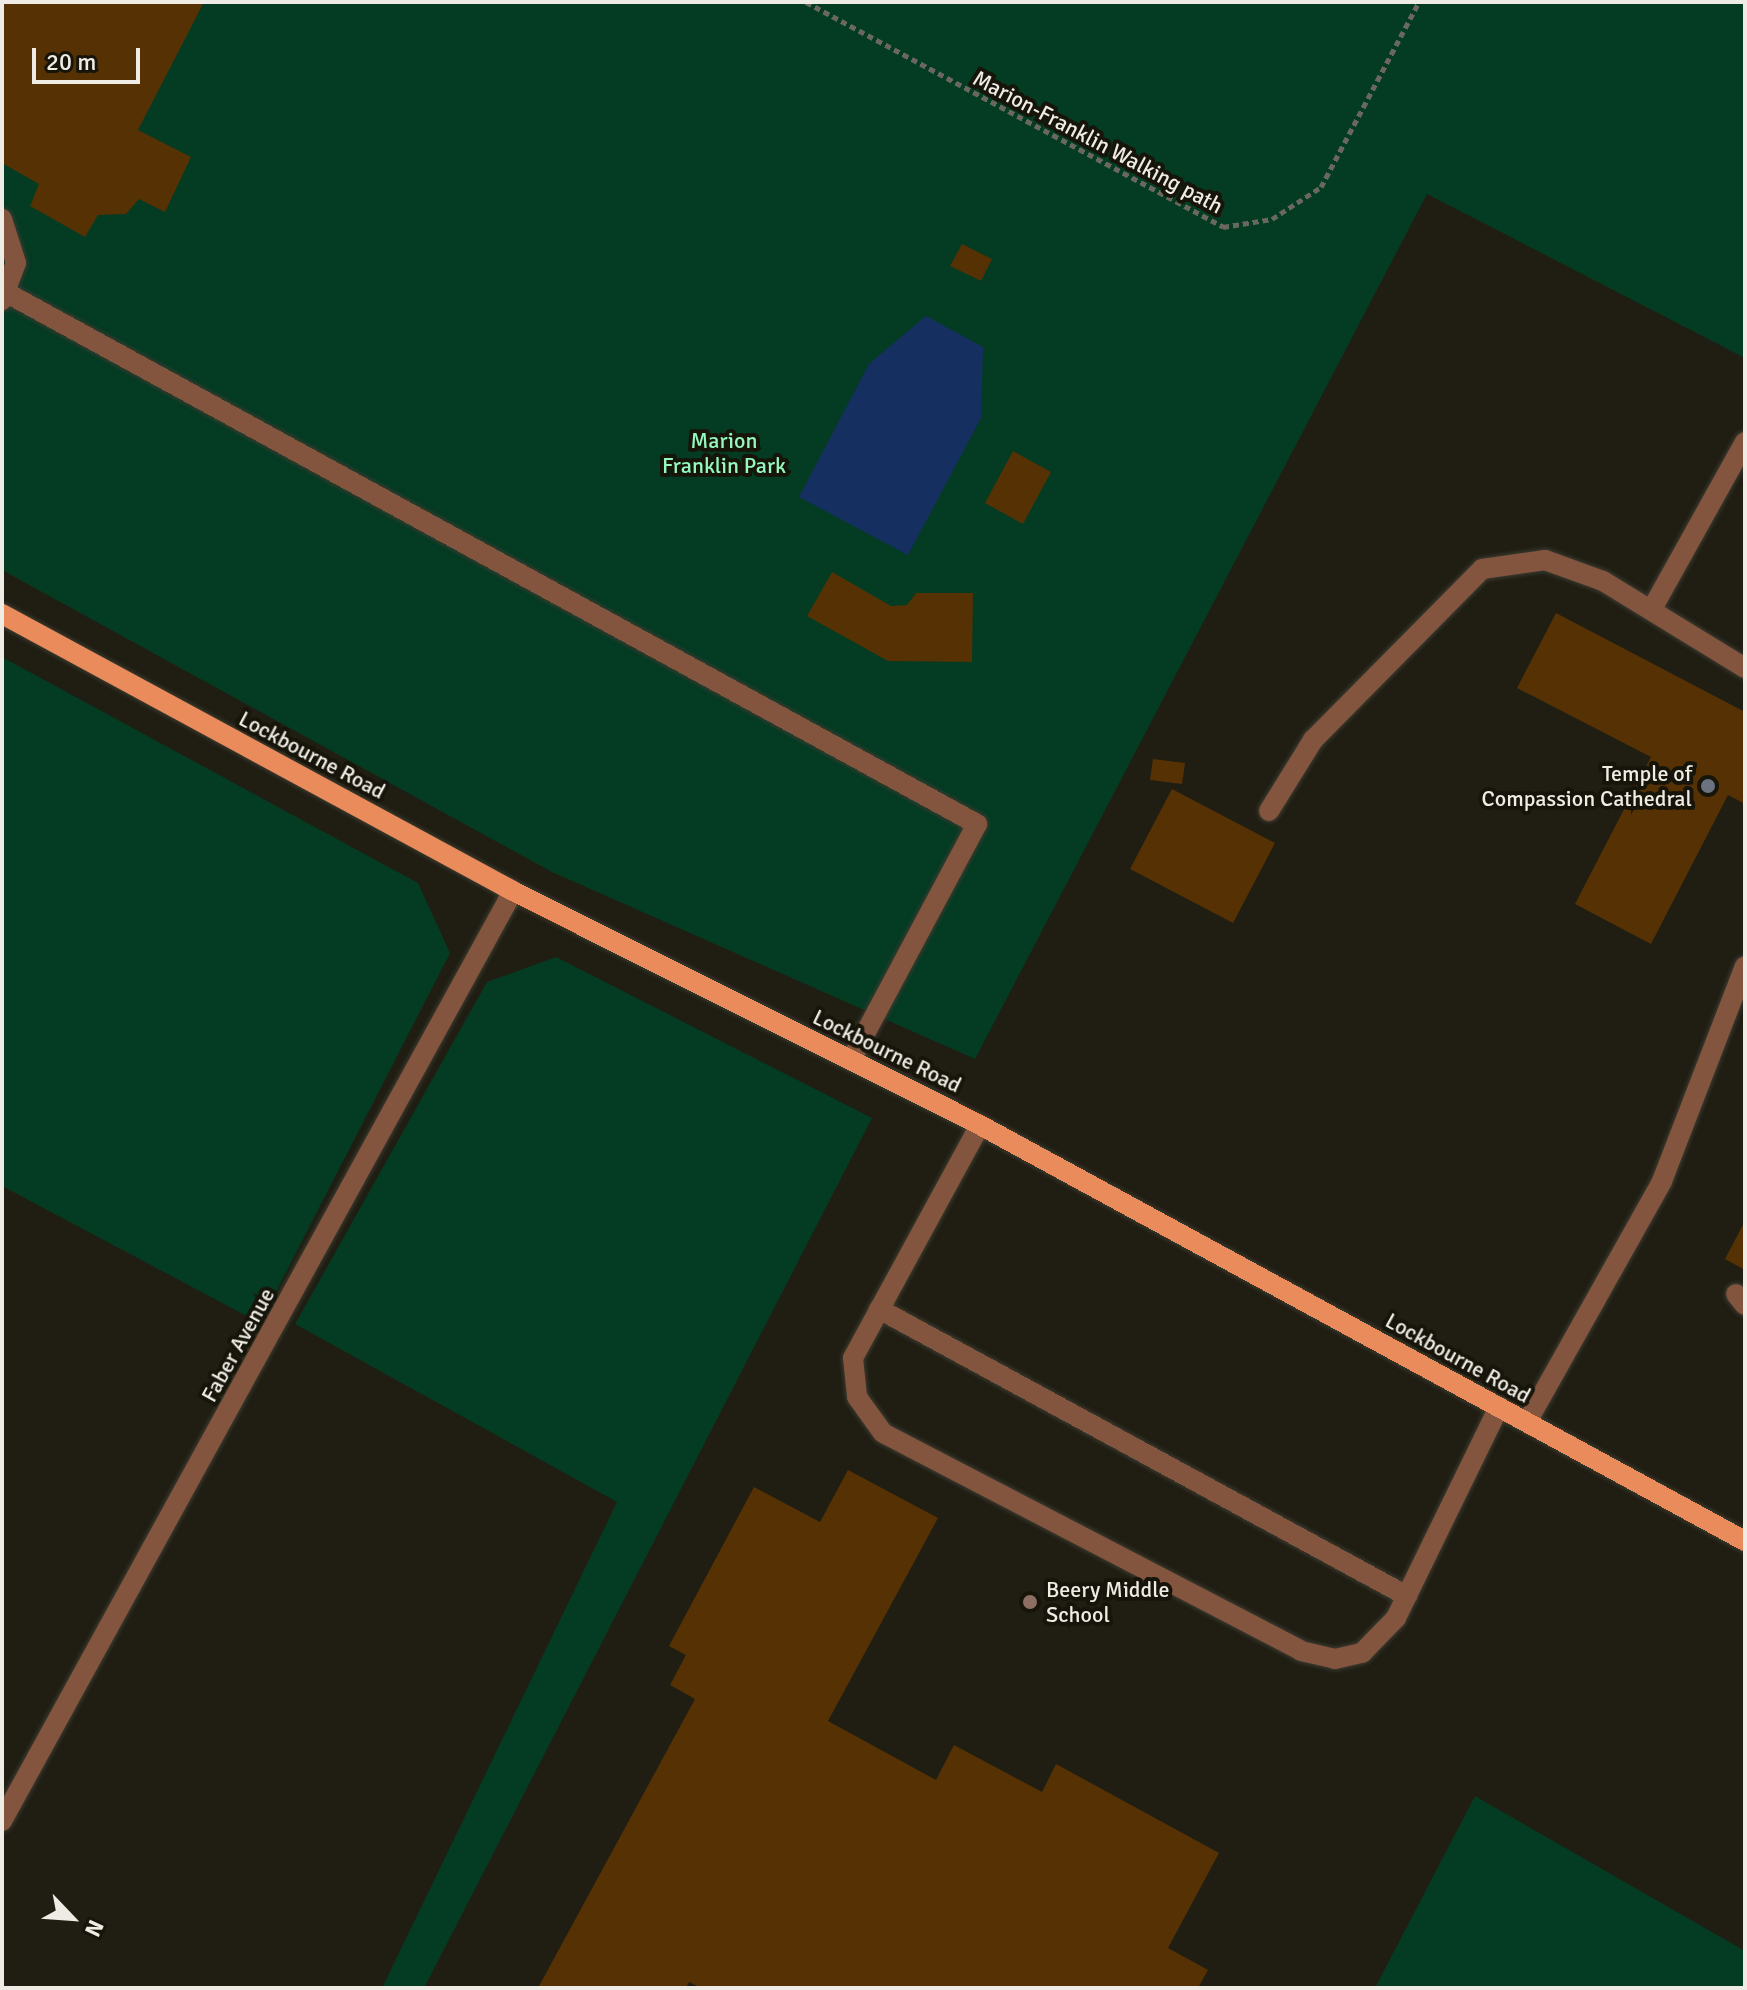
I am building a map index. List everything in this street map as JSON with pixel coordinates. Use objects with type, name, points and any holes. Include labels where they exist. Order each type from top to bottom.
[{"type":"main road","name":"Lockbourne Road","points":[[2,614],[513,891],[980,1125],[1745,1541]]},
{"type":"street","points":[[2,219],[16,263],[5,297],[977,824],[851,1060]]},
{"type":"street","points":[[1652,609],[1745,442]]},
{"type":"street","points":[[1269,811],[1313,740],[1482,569],[1545,560],[1652,609],[1745,668]]},
{"type":"street","name":"Faber Avenue","points":[[2,1821],[513,891]]},
{"type":"street","points":[[1527,1422],[1662,1181],[1745,966]]},
{"type":"street","points":[[980,1125],[853,1358],[857,1397],[883,1433],[1301,1651],[1335,1659],[1362,1653],[1407,1596],[1499,1407]]},
{"type":"street","points":[[879,1309],[1407,1596]]},
{"type":"path","name":"Marion-Franklin Walking path","points":[[806,2],[1223,227],[1272,219],[1321,187],[1419,2]]},
{"type":"green space","name":"Marion Franklin Park","points":[[2,2],[1745,2],[1745,358],[1427,194],[975,1059],[552,872],[2,570]]},
{"type":"green space","points":[[2,657],[418,883],[450,953],[260,1323],[2,1186]]},
{"type":"green space","points":[[556,957],[872,1118],[424,1988],[382,1988],[617,1502],[295,1324],[487,982]]},
{"type":"green space","points":[[1475,1796],[1745,1951],[1745,1988],[1375,1988]]},
{"type":"water","points":[[926,316],[983,347],[981,418],[908,555],[799,497],[869,364]]},
{"type":"building","points":[[2,2],[204,2],[138,130],[191,157],[165,212],[139,199],[126,214],[98,215],[85,237],[30,206],[39,184],[2,163]]},
{"type":"building","points":[[962,244],[992,259],[981,281],[950,266]]},
{"type":"building","points":[[1013,451],[1051,472],[1023,524],[985,503]]},
{"type":"building","points":[[832,572],[891,606],[907,605],[916,593],[973,593],[972,662],[888,661],[807,616]]},
{"type":"building","points":[[1556,613],[1745,712],[1745,804],[1728,795],[1651,944],[1575,904],[1651,757],[1517,688]]},
{"type":"building","points":[[1153,759],[1185,763],[1182,784],[1150,780]]},
{"type":"building","points":[[1172,789],[1275,843],[1233,923],[1130,869]]},
{"type":"building","points":[[1745,1221],[1745,1270],[1725,1259]]},
{"type":"building","points":[[848,1470],[938,1518],[828,1721],[936,1780],[954,1745],[1042,1792],[1056,1764],[1219,1853],[1168,1948],[1208,1970],[1198,1988],[701,1988],[689,1982],[686,1988],[538,1988],[695,1699],[670,1685],[686,1655],[669,1646],[754,1487],[820,1522]]},
{"type":"place","name":"Temple of Compassion Cathedral","points":[[1708,786]]},
{"type":"place","name":"Beery Middle School","points":[[1030,1602]]}]
